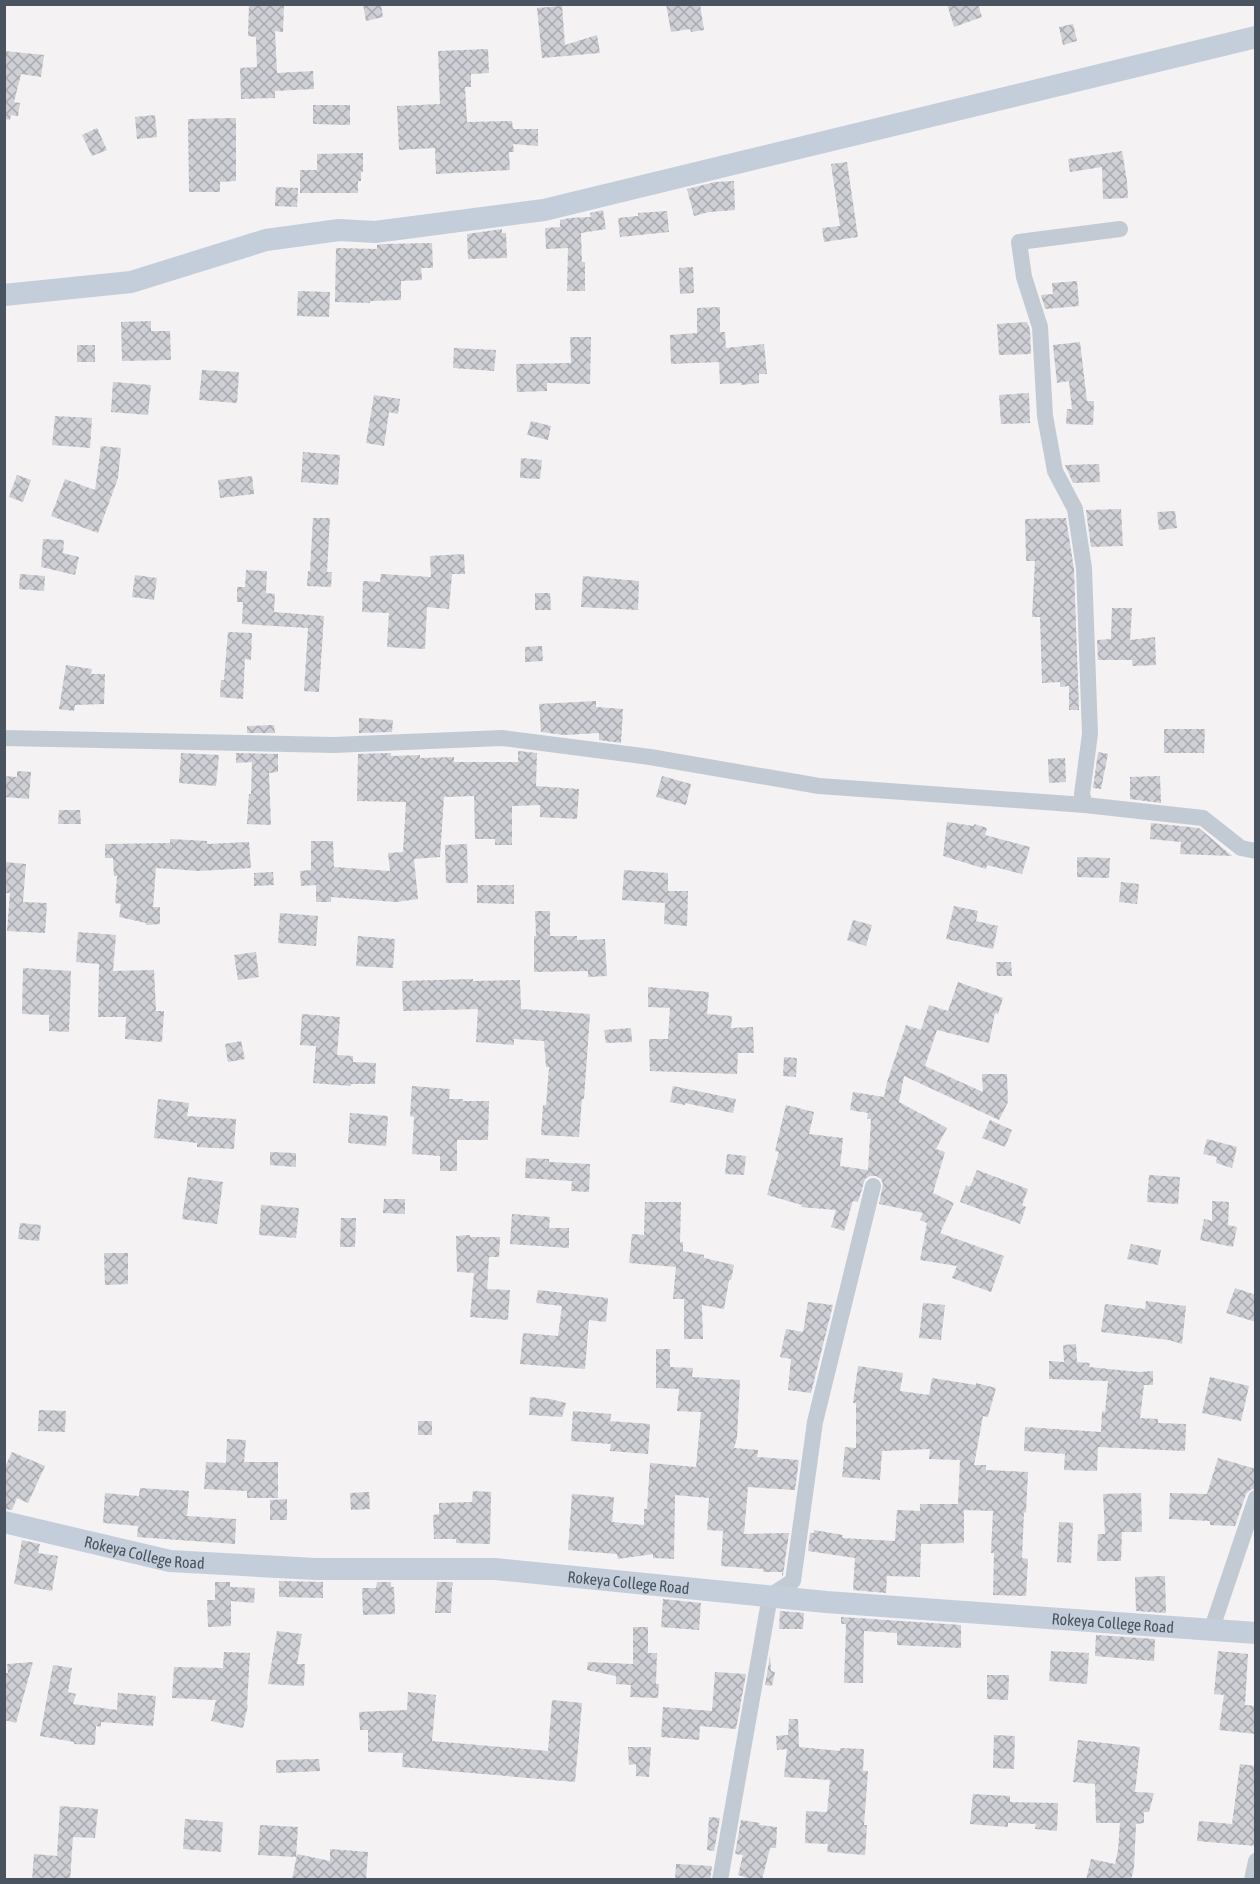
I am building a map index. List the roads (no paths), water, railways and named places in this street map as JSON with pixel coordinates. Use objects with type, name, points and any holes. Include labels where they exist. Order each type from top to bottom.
[{"type":"main road","points":[[4,295],[131,282],[266,240],[339,230],[375,232],[544,210],[1256,37]]},
{"type":"main road","name":"Rokeya College Road","points":[[4,1522],[170,1561],[315,1569],[495,1569],[826,1602],[1212,1628],[1256,1633]]},
{"type":"street","points":[[1085,805],[1082,794],[1090,734],[1084,568],[1075,509],[1055,471],[1045,416],[1040,327],[1024,277],[1019,242],[1120,229]]},
{"type":"street","points":[[4,738],[333,745],[502,738],[650,757],[819,786],[1085,805],[1203,818],[1241,848],[1256,851]]},
{"type":"street","points":[[720,1880],[770,1596],[794,1581],[815,1422],[873,1186]]},
{"type":"street","points":[[1212,1628],[1256,1498]]},
{"type":"street","points":[[1252,1880],[1256,1861]]}]
